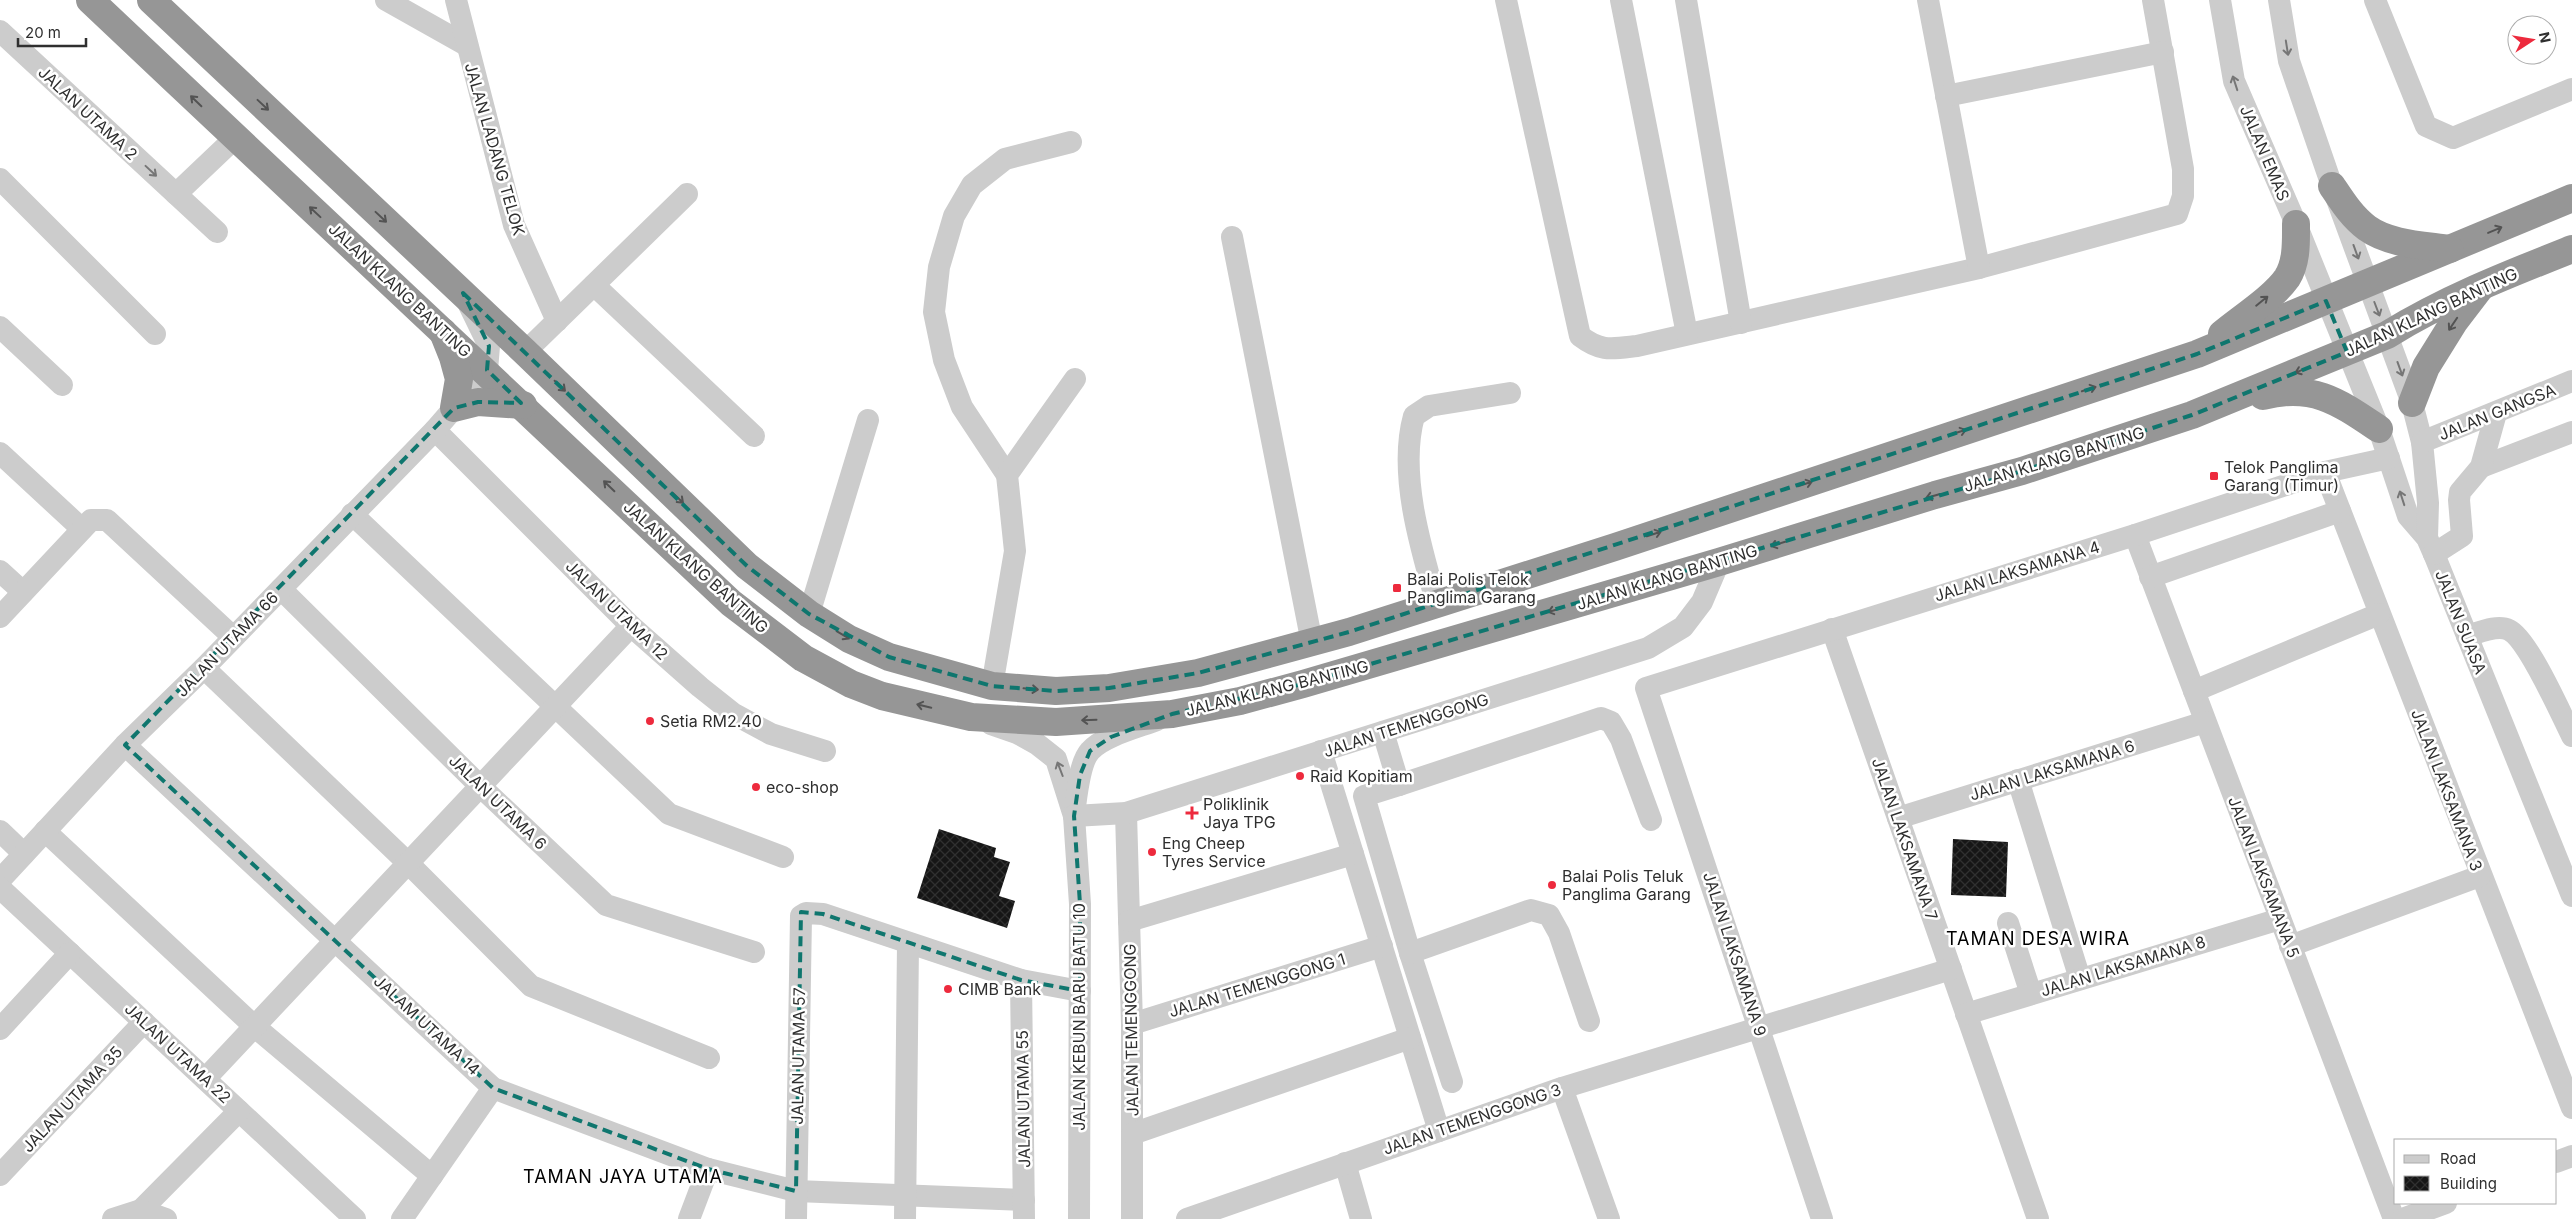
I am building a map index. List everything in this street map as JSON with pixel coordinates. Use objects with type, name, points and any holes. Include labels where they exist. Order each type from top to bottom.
[{"type":"highway","name":"JALAN KLANG BANTING","points":[[90,0],[235,138],[487,370],[732,603],[803,658],[867,690],[882,696],[971,717],[1056,722],[1172,714],[1240,700],[1303,684],[1719,562],[1935,495],[2022,471],[2192,415],[2387,335],[2416,317],[2482,285],[2572,249]]},
{"type":"highway","name":"JALAN KLANG BANTING","points":[[164,5],[747,566],[809,614],[849,639],[888,657],[992,686],[1056,691],[1109,688],[1198,673],[1312,643],[2197,354],[2572,198]]},
{"type":"highway","points":[[2332,186],[2354,216],[2368,229],[2410,243],[2450,249]]},
{"type":"highway","points":[[2197,354],[2274,292],[2287,277],[2296,252],[2296,224]]},
{"type":"highway","points":[[2412,403],[2426,367],[2454,322],[2482,285]]},
{"type":"highway","points":[[441,328],[453,357],[459,379],[454,408],[478,402],[523,405]]},
{"type":"highway","points":[[2192,415],[2272,394],[2297,391],[2314,393],[2338,402],[2379,429]]},
{"type":"street","points":[[386,0],[466,45]]},
{"type":"street","name":"JALAN LADANG TELOK","points":[[456,0],[466,45],[514,225],[557,321]]},
{"type":"street","points":[[1506,0],[1580,336],[1593,346],[1611,349],[1636,346],[1979,268],[2177,214],[2183,196],[2184,169],[2153,0]]},
{"type":"street","points":[[1622,0],[1687,334]]},
{"type":"street","points":[[1686,0],[1741,322]]},
{"type":"street","points":[[1928,0],[1979,268]]},
{"type":"street","name":"JALAN EMAS","points":[[2220,0],[2234,81],[2296,224],[2347,352]]},
{"type":"street","points":[[2279,0],[2289,61],[2332,186],[2412,403],[2422,442],[2430,546],[2462,536],[2460,492],[2481,467],[2496,413]]},
{"type":"street","points":[[2375,0],[2426,126],[2452,138],[2572,89]]},
{"type":"street","name":"JALAN UTAMA 2","points":[[0,31],[217,232]]},
{"type":"street","points":[[1946,96],[2163,52]]},
{"type":"street","points":[[176,194],[235,138]]},
{"type":"street","points":[[992,686],[1015,551],[1007,475],[962,407],[944,360],[934,312],[939,267],[954,216],[972,184],[1005,159],[1071,142]]},
{"type":"street","points":[[0,179],[156,334]]},
{"type":"street","points":[[525,352],[687,194]]},
{"type":"street","points":[[1232,237],[1312,643]]},
{"type":"street","points":[[594,285],[754,436]]},
{"type":"street","points":[[463,293],[489,346],[487,370]]},
{"type":"street","points":[[0,327],[62,385]]},
{"type":"street","name":"JALAN SUASA","points":[[2347,352],[2379,429],[2408,516],[2430,546],[2572,896]]},
{"type":"street","name":"JALAN UTAMA 66","points":[[0,880],[125,746],[204,668],[435,430],[487,370]]},
{"type":"street","points":[[1007,475],[1075,379]]},
{"type":"street","name":"JALAN GANGSA","points":[[2422,442],[2572,381]]},
{"type":"street","points":[[1436,604],[1420,547],[1413,507],[1408,436],[1414,416],[1429,406],[1510,393]]},
{"type":"street","points":[[809,614],[868,420]]},
{"type":"street","name":"JALAN UTAMA 12","points":[[435,430],[631,626],[734,714],[771,734],[825,752]]},
{"type":"street","points":[[2481,467],[2572,432]]},
{"type":"street","points":[[0,453],[86,524]]},
{"type":"street","name":"JALAN LAKSAMANA 4","points":[[1646,688],[2135,535],[2325,472],[2389,458]]},
{"type":"street","name":"JALAN LAKSAMANA 3","points":[[2325,472],[2480,876],[2572,1108]]},
{"type":"street","points":[[2150,577],[2340,511]]},
{"type":"street","points":[[352,514],[669,814],[783,857]]},
{"type":"street","points":[[0,617],[86,524],[107,520],[233,637]]},
{"type":"street","name":"JALAN LAKSAMANA 5","points":[[2135,535],[2290,946],[2394,1200]]},
{"type":"street","name":"JALAN TEMENGGONG","points":[[1132,1219],[1132,1024],[1126,813],[1648,648],[1683,627],[1702,602],[1719,562]]},
{"type":"street","points":[[0,571],[23,592]]},
{"type":"street","name":"JALAN UTAMA 6","points":[[281,588],[480,786],[606,905],[754,952]]},
{"type":"street","points":[[2194,691],[2379,614]]},
{"type":"street","points":[[205,1079],[631,626]]},
{"type":"street","points":[[2467,636],[2495,628],[2508,629],[2523,642],[2572,736]]},
{"type":"street","name":"JALAN LAKSAMANA 7","points":[[1832,629],[2038,1219]]},
{"type":"street","points":[[204,668],[408,862],[531,986],[710,1058]]},
{"type":"street","name":"JALAN LAKSAMANA 9","points":[[1646,688],[1822,1219]]},
{"type":"street","points":[[1074,816],[1080,775],[1090,751],[1111,738],[1172,714]]},
{"type":"street","points":[[971,717],[1017,733],[1037,744],[1056,759],[1074,816]]},
{"type":"street","points":[[1452,1082],[1410,952],[1364,796],[1601,718],[1611,722],[1621,739],[1651,820]]},
{"type":"street","name":"JALAN LAKSAMANA 6","points":[[1898,818],[2205,722]]},
{"type":"street","points":[[1384,732],[1399,785]]},
{"type":"street","name":"JALAM UTAMA 14","points":[[125,746],[493,1088],[708,1169],[796,1191],[905,1195],[1024,1209]]},
{"type":"street","points":[[1322,751],[1439,1131]]},
{"type":"street","points":[[2018,780],[2080,979]]},
{"type":"street","points":[[1074,816],[1126,813]]},
{"type":"street","name":"JALAN KEBUN BARU BATU 10","points":[[1074,816],[1080,904],[1079,1219]]},
{"type":"street","points":[[0,831],[24,854]]},
{"type":"street","points":[[45,831],[254,1026],[432,1176]]},
{"type":"street","points":[[1129,922],[1353,854]]},
{"type":"street","points":[[2290,946],[2480,876]]},
{"type":"street","name":"JALAN UTAMA 22","points":[[0,888],[355,1219]]},
{"type":"street","points":[[1410,952],[1531,910],[1549,915],[1559,933],[1590,1021]]},
{"type":"street","name":"JALAN UTAMA 57","points":[[796,1219],[801,916],[806,913],[822,914],[908,944]]},
{"type":"street","name":"JALAN LAKSAMANA 8","points":[[1966,1014],[2280,919]]},
{"type":"street","points":[[2008,923],[2031,994]]},
{"type":"street","points":[[905,1219],[908,944],[1021,980],[1080,991]]},
{"type":"street","name":"JALAN TEMENGGONG 1","points":[[1132,1024],[1382,946]]},
{"type":"street","points":[[0,1029],[70,953]]},
{"type":"street","name":"JALAN TEMENGGONG 3","points":[[1187,1219],[1562,1088],[1950,969]]},
{"type":"street","name":"JALAN UTAMA 55","points":[[1021,980],[1024,1209]]},
{"type":"street","name":"JALAN UTAMA 35","points":[[0,1175],[144,1022]]},
{"type":"street","points":[[1132,1134],[1410,1038]]},
{"type":"street","points":[[402,1219],[493,1088]]},
{"type":"street","points":[[1562,1088],[1609,1219]]},
{"type":"street","points":[[113,1219],[141,1210],[239,1111]]},
{"type":"street","points":[[2557,1162],[2572,1156]]},
{"type":"street","points":[[1345,1163],[1361,1219]]},
{"type":"street","points":[[689,1219],[708,1169]]},
{"type":"street","name":"JALAN LAKSAMANA 5","points":[[2396,1204],[2402,1219]]},
{"type":"street","points":[[2402,1219],[2443,1204]]},
{"type":"street","points":[[141,1210],[166,1219]]},
{"type":"highlighted area","points":[[463,293],[747,566],[809,614],[889,657],[992,686],[1056,691],[1109,688],[1198,673],[1349,632],[2197,354],[2326,301],[2347,352],[2192,415],[2022,471],[1303,684],[1172,714],[1111,737],[1090,751],[1080,775],[1074,816],[1080,904],[1080,991],[1021,980],[823,914],[801,912],[796,1191],[708,1169],[493,1088],[125,745],[454,408],[478,402],[521,403],[487,370],[489,346]]},
{"type":"building","points":[[939,829],[996,848],[994,857],[1010,862],[999,896],[1015,901],[1007,928],[917,898]]},
{"type":"building","points":[[1953,839],[2008,842],[2006,897],[1951,895]]},
{"type":"place","name":"Telok Panglima Garang (Timur)","points":[[2214,476]]},
{"type":"place","name":"Balai Polis Telok Panglima Garang","points":[[1397,588]]},
{"type":"place","name":"Setia RM2.40","points":[[650,721]]},
{"type":"place","name":"Raid Kopitiam","points":[[1300,776]]},
{"type":"place","name":"eco-shop","points":[[756,787]]},
{"type":"place","name":"Poliklinik Jaya TPG","points":[[1192,813]]},
{"type":"place","name":"Eng Cheep Tyres Service","points":[[1152,852]]},
{"type":"place","name":"Balai Polis Teluk Panglima Garang","points":[[1552,885]]},
{"type":"place","name":"CIMB Bank","points":[[948,989]]},
{"type":"district","name":"TAMAN DESA WIRA","points":[[2038,939]]},
{"type":"district","name":"TAMAN JAYA UTAMA","points":[[623,1177]]}]
